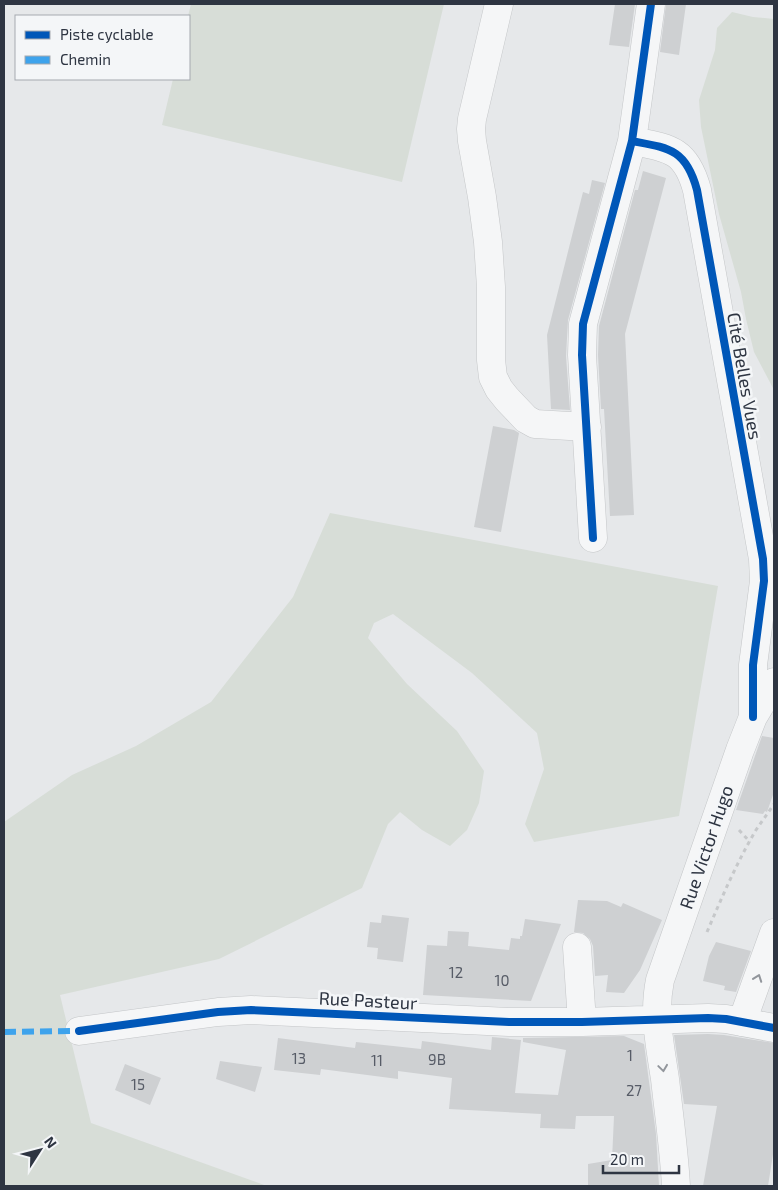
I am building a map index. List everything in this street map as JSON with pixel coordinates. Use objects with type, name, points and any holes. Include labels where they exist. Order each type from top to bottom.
[{"type":"street","points":[[499,4],[471,129],[488,242],[491,288],[490,360],[493,376],[499,389],[526,419],[536,424],[586,427]]},
{"type":"street","points":[[593,538],[582,356],[583,324],[632,140],[651,4]]},
{"type":"street","name":"Cité Belles Vues","points":[[632,140],[662,147],[673,151],[681,157],[694,176],[697,190],[763,559],[764,581],[753,665],[753,717]]},
{"type":"street","name":"Rue Victor Hugo","points":[[676,1186],[673,1144],[657,1019],[660,980],[740,750],[753,717],[774,682]]},
{"type":"street","points":[[742,1022],[774,933]]},
{"type":"street","points":[[577,948],[582,1022]]},
{"type":"street","name":"Rue Pasteur","points":[[79,1031],[236,1011],[509,1022],[708,1018],[774,1028]]},
{"type":"path","points":[[706,935],[745,850],[774,804]]},
{"type":"shaded area","points":[[191,4],[444,4],[402,182],[162,125],[173,80],[190,80],[190,15],[188,15]]},
{"type":"shaded area","points":[[732,12],[774,19],[774,390],[754,352],[741,292],[719,214],[701,127],[699,100],[715,50],[717,28]]},
{"type":"shaded area","points":[[330,513],[718,586],[679,816],[534,842],[525,824],[544,769],[537,733],[472,673],[393,614],[374,623],[368,638],[407,684],[457,731],[484,771],[479,803],[467,830],[450,846],[422,830],[400,812],[388,824],[362,888],[219,959],[60,995],[91,1123],[267,1186],[4,1186],[4,822],[72,775],[136,746],[211,702],[293,597]]},
{"type":"building","points":[[615,4],[635,4],[629,47],[609,45]]},
{"type":"building","points":[[666,4],[686,4],[679,55],[660,52]]},
{"type":"building","points":[[643,171],[666,178],[625,334],[634,515],[610,516],[604,409],[601,409],[598,355],[599,326],[635,190],[638,190]]},
{"type":"building","points":[[592,180],[605,183],[568,320],[566,356],[570,410],[551,409],[547,335],[583,192],[589,194]]},
{"type":"building","points":[[493,426],[514,430],[519,433],[501,532],[474,527]]},
{"type":"building","points":[[762,736],[774,738],[774,792],[767,812],[765,811],[763,814],[736,810]]},
{"type":"building","points":[[578,900],[607,901],[621,907],[623,903],[662,920],[640,970],[624,993],[606,992],[608,975],[595,976],[593,946],[590,939],[583,933],[574,932]]},
{"type":"building","points":[[382,915],[409,918],[403,962],[377,959],[378,948],[367,947],[370,922],[381,923]]},
{"type":"building","points":[[525,919],[561,924],[531,1001],[423,995],[427,945],[447,946],[448,931],[469,932],[468,946],[509,950],[511,938],[520,939],[520,936],[522,936]]},
{"type":"building","points":[[716,942],[751,951],[736,992],[724,990],[725,986],[703,981],[709,956]]},
{"type":"building","points":[[708,1034],[774,1043],[774,1148],[768,1186],[703,1186],[717,1106],[684,1104],[674,1035]]},
{"type":"building","points":[[624,1036],[644,1044],[656,1134],[659,1186],[588,1186],[588,1164],[612,1160],[614,1116],[576,1116],[575,1129],[540,1128],[541,1114],[449,1109],[452,1078],[398,1071],[398,1079],[321,1069],[320,1075],[274,1070],[278,1038],[355,1048],[356,1042],[421,1049],[422,1041],[491,1050],[492,1037],[521,1040],[515,1093],[558,1095],[566,1050],[523,1042],[523,1038]]},
{"type":"building","points":[[220,1061],[262,1067],[255,1092],[216,1079]]},
{"type":"building","points":[[125,1064],[161,1078],[150,1105],[115,1090]]},
{"type":"marked path","points":[[4,1032],[79,1031]]},
{"type":"cycle path","points":[[593,538],[582,355],[583,324],[632,141],[651,4]]},
{"type":"cycle path","points":[[632,141],[666,149],[681,158],[693,176],[697,190],[763,559],[764,581],[753,665],[753,717]]},
{"type":"cycle path","points":[[79,1031],[218,1012],[251,1010],[509,1022],[708,1018],[726,1019],[774,1028]]}]
